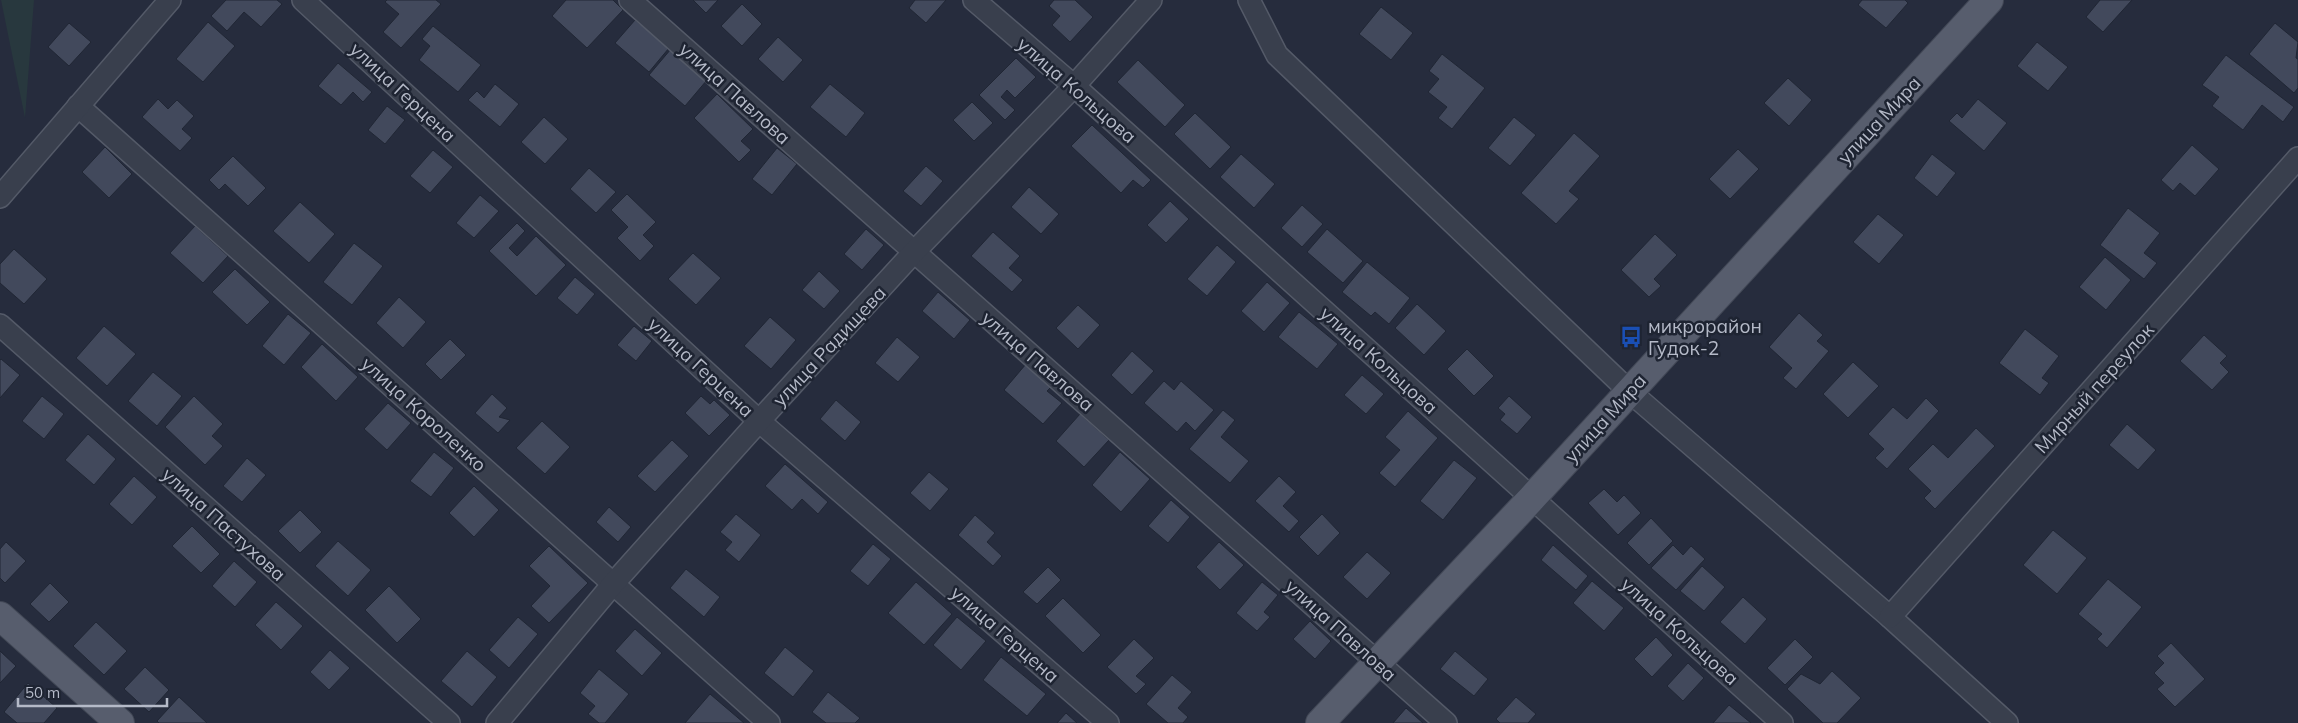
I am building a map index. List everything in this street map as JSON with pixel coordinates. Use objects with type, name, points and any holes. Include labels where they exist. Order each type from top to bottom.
[{"type":"main road","name":"улица Мира","points":[[1320,723],[1532,498],[1982,3]]},
{"type":"main road","points":[[0,616],[120,723]]},
{"type":"street","points":[[0,197],[170,0]]},
{"type":"street","name":"улица Герцена","points":[[303,0],[759,421],[1108,723]]},
{"type":"street","name":"улица Павлова","points":[[630,0],[1446,723]]},
{"type":"street","name":"улица Кольцова","points":[[974,0],[1074,86],[1782,723]]},
{"type":"street","name":"улица Радищева","points":[[497,723],[614,584],[759,421],[914,252],[1074,86],[1150,0]]},
{"type":"street","points":[[1249,0],[1277,55],[1628,391],[1890,617],[2007,723]]},
{"type":"street","name":"улица Короленко","points":[[78,106],[769,723]]},
{"type":"street","name":"Мирный переулок","points":[[1890,617],[2298,158]]},
{"type":"street","name":"улица Пастухова","points":[[0,325],[449,723]]},
{"type":"shaded area","points":[[1,0],[34,0],[25,118]]},
{"type":"building","points":[[226,0],[277,0],[282,4],[261,27],[244,12],[227,31],[211,16]]},
{"type":"building","points":[[387,0],[436,0],[441,4],[401,48],[383,32],[399,14],[385,2]]},
{"type":"building","points":[[566,0],[613,0],[623,10],[587,48],[552,16]]},
{"type":"building","points":[[693,0],[718,0],[706,13]]},
{"type":"building","points":[[915,0],[946,0],[926,23],[909,8]]},
{"type":"building","points":[[1054,0],[1075,0],[1093,17],[1070,42],[1052,25],[1060,16],[1049,6]]},
{"type":"building","points":[[1862,0],[1905,0],[1908,3],[1886,28],[1858,5]]},
{"type":"building","points":[[2100,0],[2132,0],[2103,32],[2086,17]]},
{"type":"building","points":[[742,4],[762,24],[742,46],[721,26]]},
{"type":"building","points":[[1381,7],[1413,33],[1391,60],[1359,34]]},
{"type":"building","points":[[635,20],[669,48],[649,72],[615,43]]},
{"type":"building","points":[[208,22],[235,46],[203,82],[176,59]]},
{"type":"building","points":[[69,23],[91,42],[69,66],[48,47]]},
{"type":"building","points":[[2275,23],[2298,42],[2296,58],[2298,59],[2298,88],[2294,93],[2249,54]]},
{"type":"building","points":[[433,26],[481,65],[458,92],[419,60],[430,46],[422,39]]},
{"type":"building","points":[[778,37],[803,60],[783,82],[758,59]]},
{"type":"building","points":[[2037,42],[2068,67],[2048,91],[2017,66]]},
{"type":"building","points":[[671,49],[707,80],[685,106],[649,75]]},
{"type":"building","points":[[1442,54],[1485,88],[1452,129],[1438,118],[1447,107],[1428,92],[1439,79],[1429,71]]},
{"type":"building","points":[[2226,55],[2294,107],[2283,122],[2262,105],[2243,130],[2212,106],[2219,97],[2202,85]]},
{"type":"building","points":[[1016,58],[1036,77],[1015,98],[1007,90],[1001,97],[1015,110],[1005,120],[979,95]]},
{"type":"building","points":[[1138,60],[1185,105],[1165,127],[1117,82]]},
{"type":"building","points":[[338,63],[372,92],[363,102],[353,92],[341,105],[318,86]]},
{"type":"building","points":[[1788,78],[1812,100],[1789,126],[1764,103]]},
{"type":"building","points":[[495,84],[519,104],[500,127],[468,100],[477,91],[484,98]]},
{"type":"building","points":[[830,84],[865,113],[846,137],[810,107]]},
{"type":"building","points":[[717,94],[753,129],[741,141],[751,150],[739,162],[694,118]]},
{"type":"building","points":[[158,99],[168,109],[177,100],[194,116],[182,129],[192,138],[180,151],[142,117]]},
{"type":"building","points":[[1978,99],[2007,123],[1984,151],[1949,121],[1957,113],[1962,118]]},
{"type":"building","points":[[972,102],[993,123],[974,141],[953,120]]},
{"type":"building","points":[[387,106],[405,120],[385,144],[368,130]]},
{"type":"building","points":[[1195,113],[1231,147],[1210,169],[1174,134]]},
{"type":"building","points":[[544,117],[568,139],[545,164],[521,142]]},
{"type":"building","points":[[1514,117],[1536,135],[1510,166],[1488,148]]},
{"type":"building","points":[[1092,125],[1151,180],[1143,188],[1133,180],[1121,193],[1071,146]]},
{"type":"building","points":[[1574,133],[1600,156],[1569,191],[1579,199],[1556,224],[1521,193]]},
{"type":"building","points":[[2192,145],[2219,169],[2195,196],[2180,183],[2173,191],[2161,180]]},
{"type":"building","points":[[105,147],[132,174],[109,198],[82,172]]},
{"type":"building","points":[[777,148],[797,164],[772,195],[752,179]]},
{"type":"building","points":[[1738,149],[1759,169],[1730,199],[1709,179]]},
{"type":"building","points":[[433,150],[453,167],[430,193],[410,176]]},
{"type":"building","points":[[1241,154],[1275,184],[1254,208],[1220,177]]},
{"type":"building","points":[[1932,154],[1956,173],[1937,197],[1914,178]]},
{"type":"building","points":[[233,156],[266,188],[248,206],[225,184],[219,190],[209,180]]},
{"type":"building","points":[[926,166],[943,181],[921,206],[903,191]]},
{"type":"building","points":[[589,168],[616,192],[596,213],[570,189]]},
{"type":"building","points":[[1029,187],[1059,214],[1041,234],[1011,207]]},
{"type":"building","points":[[627,194],[656,222],[643,235],[654,246],[640,261],[617,238],[628,227],[611,210]]},
{"type":"building","points":[[480,195],[499,211],[474,238],[456,223]]},
{"type":"building","points":[[1170,201],[1189,219],[1166,243],[1147,225]]},
{"type":"building","points":[[300,202],[335,234],[309,263],[273,231]]},
{"type":"building","points":[[1302,205],[1323,224],[1302,247],[1281,228]]},
{"type":"building","points":[[2128,208],[2160,233],[2144,253],[2157,263],[2144,279],[2100,245]]},
{"type":"building","points":[[1878,214],[1904,235],[1879,264],[1853,242]]},
{"type":"building","points":[[517,223],[525,231],[509,248],[517,256],[536,236],[566,265],[536,296],[489,251]]},
{"type":"building","points":[[195,226],[228,256],[203,283],[170,253]]},
{"type":"building","points":[[866,229],[884,245],[862,270],[844,254]]},
{"type":"building","points":[[1327,229],[1363,261],[1343,283],[1307,252]]},
{"type":"building","points":[[993,232],[1020,256],[1009,268],[1023,280],[1012,292],[971,256]]},
{"type":"building","points":[[1655,234],[1677,255],[1654,279],[1661,286],[1649,297],[1621,270]]},
{"type":"building","points":[[354,243],[383,266],[352,305],[323,282]]},
{"type":"building","points":[[1217,245],[1236,262],[1207,296],[1187,279]]},
{"type":"building","points":[[14,249],[47,279],[24,304],[0,283],[0,264]]},
{"type":"building","points":[[693,253],[721,278],[696,305],[668,279]]},
{"type":"building","points":[[2105,257],[2131,280],[2106,310],[2079,287]]},
{"type":"building","points":[[1367,262],[1410,298],[1389,324],[1375,312],[1371,316],[1342,292]]},
{"type":"building","points":[[235,269],[270,302],[247,325],[212,292]]},
{"type":"building","points":[[819,271],[840,291],[824,309],[802,290]]},
{"type":"building","points":[[575,277],[595,294],[577,315],[557,298]]},
{"type":"building","points":[[1267,282],[1290,303],[1264,332],[1241,311]]},
{"type":"building","points":[[938,292],[970,320],[954,339],[922,311]]},
{"type":"building","points":[[399,297],[426,322],[403,348],[376,323]]},
{"type":"building","points":[[1417,304],[1446,331],[1424,355],[1395,328]]},
{"type":"building","points":[[1078,305],[1100,325],[1078,349],[1056,328]]},
{"type":"building","points":[[1299,312],[1338,344],[1317,369],[1278,337]]},
{"type":"building","points":[[1799,313],[1823,335],[1817,341],[1829,351],[1796,389],[1783,378],[1792,368],[1769,347]]},
{"type":"building","points":[[288,314],[311,333],[284,365],[262,346]]},
{"type":"building","points":[[770,317],[796,340],[771,369],[744,346]]},
{"type":"building","points":[[104,326],[136,354],[107,386],[76,358]]},
{"type":"building","points":[[634,326],[652,341],[636,361],[617,345]]},
{"type":"building","points":[[2025,329],[2059,356],[2042,378],[2049,383],[2040,395],[1999,363]]},
{"type":"building","points":[[2204,335],[2227,356],[2220,363],[2229,372],[2212,390],[2180,361]]},
{"type":"building","points":[[897,337],[920,357],[898,382],[875,363]]},
{"type":"building","points":[[450,339],[466,355],[441,380],[425,364]]},
{"type":"building","points":[[322,344],[358,377],[336,401],[301,367]]},
{"type":"building","points":[[1467,349],[1494,376],[1474,396],[1447,369]]},
{"type":"building","points":[[1132,351],[1154,371],[1132,395],[1111,375]]},
{"type":"building","points":[[0,360],[20,375],[0,398]]},
{"type":"building","points":[[1853,362],[1879,386],[1848,418],[1823,394]]},
{"type":"building","points":[[1026,364],[1052,386],[1047,391],[1062,403],[1043,424],[1004,390]]},
{"type":"building","points":[[153,372],[182,396],[157,426],[128,401]]},
{"type":"building","points":[[1362,375],[1384,394],[1366,414],[1344,395]]},
{"type":"building","points":[[1164,381],[1174,390],[1181,381],[1214,410],[1195,431],[1186,422],[1177,432],[1144,403]]},
{"type":"building","points":[[492,394],[507,408],[499,417],[510,420],[498,433],[475,413]]},
{"type":"building","points":[[42,396],[64,414],[44,439],[22,421]]},
{"type":"building","points":[[194,396],[223,424],[212,436],[223,446],[205,465],[165,427]]},
{"type":"building","points":[[701,396],[710,404],[714,400],[730,415],[709,436],[685,413]]},
{"type":"building","points":[[1509,396],[1532,417],[1517,434],[1500,420],[1505,414],[1498,408]]},
{"type":"building","points":[[1926,398],[1939,411],[1887,469],[1875,458],[1884,449],[1868,434],[1893,407],[1907,419]]},
{"type":"building","points":[[836,400],[861,422],[845,441],[820,419]]},
{"type":"building","points":[[388,403],[411,423],[387,450],[364,429]]},
{"type":"building","points":[[1223,410],[1235,420],[1221,437],[1249,461],[1230,483],[1189,449]]},
{"type":"building","points":[[1408,411],[1438,438],[1395,487],[1379,473],[1400,450],[1385,437]]},
{"type":"building","points":[[1080,414],[1109,440],[1084,467],[1056,441]]},
{"type":"building","points":[[542,421],[570,447],[545,474],[516,448]]},
{"type":"building","points":[[2127,424],[2156,450],[2138,470],[2109,445]]},
{"type":"building","points":[[1976,428],[1995,446],[1935,509],[1924,498],[1931,491],[1908,469],[1933,444],[1948,458]]},
{"type":"building","points":[[88,434],[116,459],[94,485],[65,460]]},
{"type":"building","points":[[672,440],[689,456],[655,492],[637,476]]},
{"type":"building","points":[[434,452],[454,468],[431,497],[410,481]]},
{"type":"building","points":[[1120,452],[1150,479],[1121,512],[1092,485]]},
{"type":"building","points":[[247,458],[266,475],[242,502],[223,486]]},
{"type":"building","points":[[1454,460],[1477,478],[1443,520],[1420,501]]},
{"type":"building","points":[[785,464],[828,502],[818,514],[802,499],[792,510],[765,486]]},
{"type":"building","points":[[929,472],[949,489],[930,511],[910,493]]},
{"type":"building","points":[[134,476],[157,497],[132,525],[109,504]]},
{"type":"building","points":[[1279,476],[1296,492],[1283,506],[1299,521],[1289,532],[1255,501]]},
{"type":"building","points":[[474,486],[499,510],[474,537],[449,513]]},
{"type":"building","points":[[1604,489],[1617,502],[1624,495],[1641,513],[1618,535],[1588,503]]},
{"type":"building","points":[[1171,500],[1190,517],[1168,543],[1148,526]]},
{"type":"building","points":[[609,507],[631,527],[618,542],[596,522]]},
{"type":"building","points":[[300,510],[322,532],[300,553],[278,531]]},
{"type":"building","points":[[736,514],[761,535],[739,562],[725,550],[732,542],[720,532]]},
{"type":"building","points":[[1322,514],[1340,533],[1318,556],[1299,537]]},
{"type":"building","points":[[975,515],[995,533],[987,542],[1002,556],[993,566],[958,535]]},
{"type":"building","points":[[1651,518],[1673,541],[1649,565],[1627,543]]},
{"type":"building","points":[[192,526],[220,554],[201,573],[172,546]]},
{"type":"building","points":[[2053,530],[2087,558],[2057,594],[2023,565]]},
{"type":"building","points":[[338,541],[371,570],[348,596],[315,566]]},
{"type":"building","points":[[6,542],[26,561],[5,583],[0,578],[0,549]]},
{"type":"building","points":[[1219,542],[1244,565],[1220,590],[1196,567]]},
{"type":"building","points":[[873,544],[891,559],[868,586],[850,571]]},
{"type":"building","points":[[1553,545],[1588,576],[1576,590],[1541,560]]},
{"type":"building","points":[[1673,545],[1683,555],[1691,546],[1705,559],[1676,590],[1651,568]]},
{"type":"building","points":[[549,546],[588,583],[549,623],[531,606],[550,586],[529,566]]},
{"type":"building","points":[[1367,552],[1391,573],[1367,599],[1343,577]]},
{"type":"building","points":[[234,561],[257,582],[235,607],[212,586]]},
{"type":"building","points":[[1702,566],[1725,587],[1704,611],[1680,591]]},
{"type":"building","points":[[1048,567],[1061,580],[1037,604],[1023,592]]},
{"type":"building","points":[[686,569],[720,597],[704,617],[670,588]]},
{"type":"building","points":[[2108,579],[2142,607],[2107,648],[2097,639],[2102,634],[2078,614]]},
{"type":"building","points":[[1592,581],[1624,608],[1604,631],[1573,603]]},
{"type":"building","points":[[916,582],[952,614],[924,645],[888,613]]},
{"type":"building","points":[[1262,582],[1278,595],[1264,612],[1270,617],[1257,631],[1236,613]]},
{"type":"building","points":[[50,583],[69,602],[49,622],[30,604]]},
{"type":"building","points":[[389,586],[421,619],[397,643],[365,610]]},
{"type":"building","points":[[1743,597],[1767,619],[1745,644],[1720,622]]},
{"type":"building","points":[[1063,598],[1101,635],[1083,653],[1045,616]]},
{"type":"building","points":[[276,602],[303,626],[281,650],[255,625]]},
{"type":"building","points":[[518,617],[538,634],[509,668],[489,650]]},
{"type":"building","points":[[957,617],[986,641],[961,670],[933,645]]},
{"type":"building","points":[[1310,621],[1331,641],[1315,659],[1293,639]]},
{"type":"building","points":[[96,622],[127,651],[104,675],[73,646]]},
{"type":"building","points":[[635,629],[662,653],[642,676],[615,651]]},
{"type":"building","points":[[1656,637],[1673,655],[1652,677],[1634,659]]},
{"type":"building","points":[[1134,639],[1154,658],[1136,676],[1146,684],[1136,694],[1107,667]]},
{"type":"building","points":[[1795,639],[1813,657],[1785,685],[1767,668]]},
{"type":"building","points":[[2171,643],[2205,679],[2175,707],[2157,689],[2164,683],[2154,673],[2164,663],[2157,656]]},
{"type":"building","points":[[785,647],[814,671],[793,697],[764,673]]},
{"type":"building","points":[[330,650],[350,668],[329,690],[310,672]]},
{"type":"building","points":[[0,651],[16,666],[0,683]]},
{"type":"building","points":[[467,651],[497,677],[472,707],[441,681]]},
{"type":"building","points":[[1455,651],[1488,679],[1474,696],[1440,669]]},
{"type":"building","points":[[1001,657],[1046,694],[1027,716],[983,680]]},
{"type":"building","points":[[1688,663],[1704,678],[1683,701],[1667,686]]},
{"type":"building","points":[[145,667],[169,690],[149,712],[124,689]]},
{"type":"building","points":[[599,669],[629,694],[605,723],[599,723],[588,714],[595,706],[580,693]]},
{"type":"building","points":[[1832,671],[1861,698],[1837,723],[1823,723],[1787,689],[1801,674],[1820,684]]},
{"type":"building","points":[[1172,675],[1192,692],[1178,708],[1188,717],[1183,723],[1168,723],[1146,704]]},
{"type":"building","points":[[28,683],[57,708],[44,723],[17,723],[4,712]]},
{"type":"building","points":[[828,692],[860,718],[855,723],[826,723],[812,712]]},
{"type":"building","points":[[710,694],[744,723],[685,723]]},
{"type":"building","points":[[179,697],[207,723],[159,723],[157,721]]},
{"type":"building","points":[[1516,697],[1536,714],[1528,723],[1500,723],[1496,719]]},
{"type":"building","points":[[1729,705],[1751,723],[1713,723]]},
{"type":"building","points":[[1406,708],[1423,723],[1393,723]]},
{"type":"building","points":[[1066,713],[1077,723],[1057,723]]},
{"type":"place","name":"микрорайон Гудок-2","points":[[1631,337]]}]
